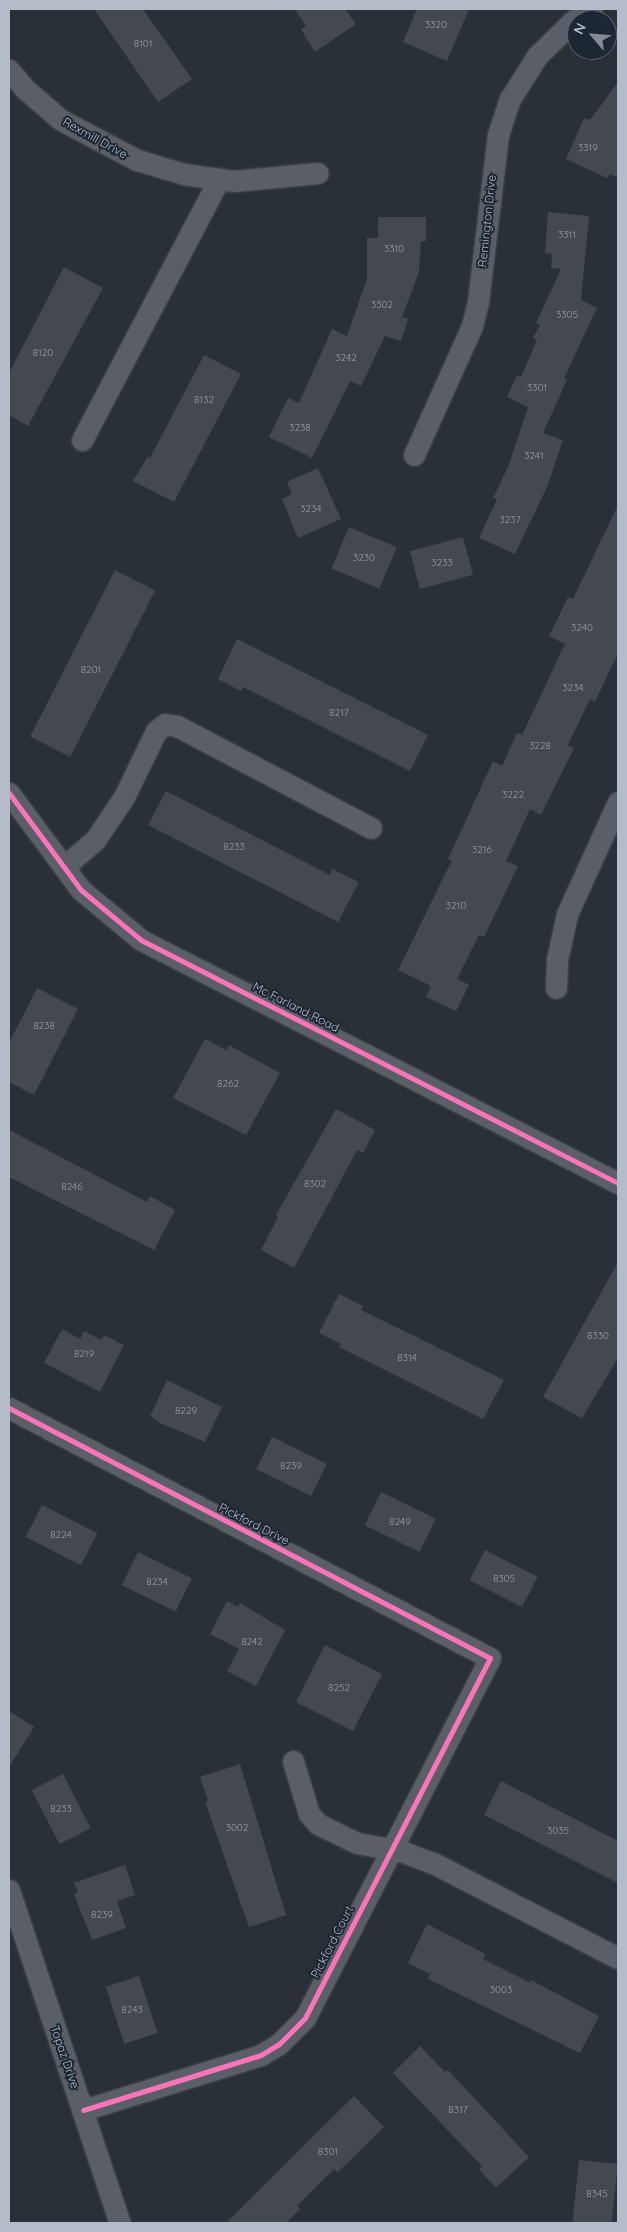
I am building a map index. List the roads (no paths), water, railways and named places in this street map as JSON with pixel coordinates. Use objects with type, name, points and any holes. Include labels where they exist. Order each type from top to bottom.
[{"type":"street","name":"Remington Drive","points":[[414,455],[472,326],[478,302],[498,135],[510,99],[537,56],[573,21],[592,9]]},
{"type":"street","name":"Rexmill Drive","points":[[9,70],[42,105],[102,145],[160,168],[219,179],[269,180],[318,174]]},
{"type":"street","points":[[82,440],[219,179]]},
{"type":"street","points":[[65,866],[95,840],[124,797],[156,730],[165,724],[177,726],[371,828]]},
{"type":"street","name":"Mc Farland Road","points":[[9,793],[100,909],[141,940],[618,1183]]},
{"type":"street","points":[[556,988],[557,960],[567,914],[616,814]]},
{"type":"street","name":"Pickford Drive","points":[[9,1408],[490,1658]]},
{"type":"street","name":"Pickford Court","points":[[83,2110],[261,2055],[280,2044],[305,2018],[390,1849],[490,1658]]},
{"type":"street","points":[[293,1761],[309,1814],[315,1822],[358,1843],[390,1849],[433,1863],[618,1958]]},
{"type":"street","name":"Topaz Drive","points":[[9,1890],[120,2223]]}]
